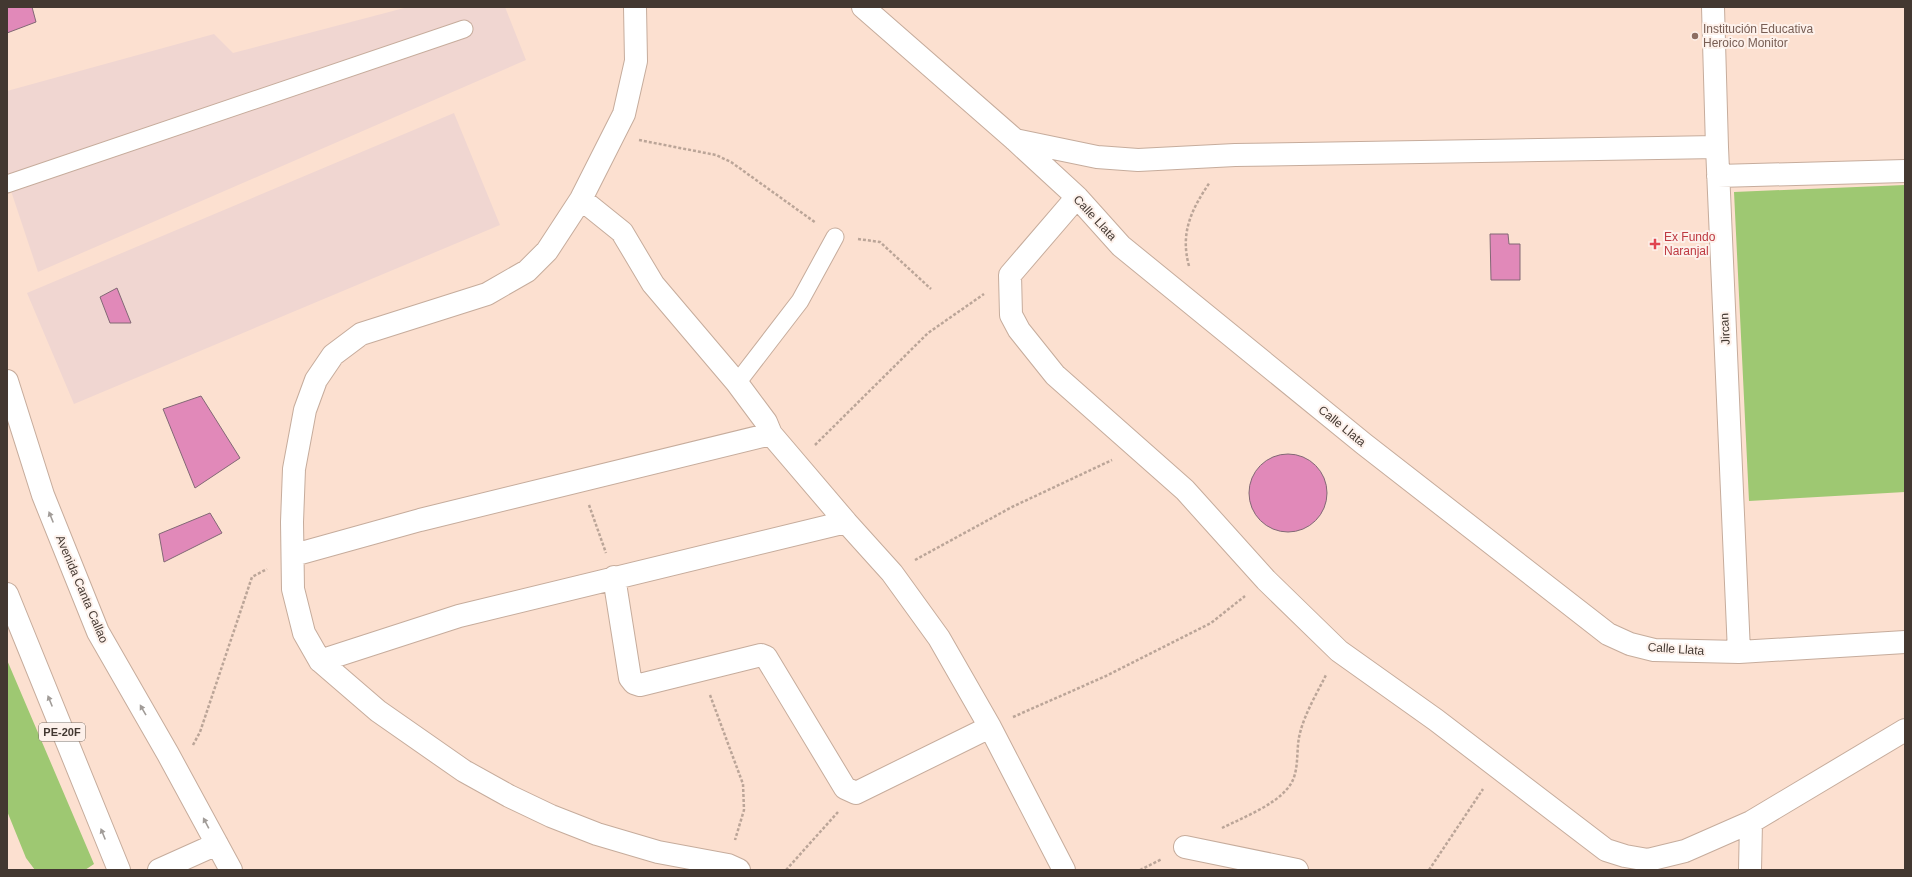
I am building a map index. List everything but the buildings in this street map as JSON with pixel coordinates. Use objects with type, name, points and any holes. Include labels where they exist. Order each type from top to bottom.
[{"type":"street","points":[[635,7],[636,61],[624,114],[580,199],[547,251],[527,271],[487,294],[360,334],[333,355],[316,380],[308,404],[295,462],[292,522],[294,555],[293,589],[304,632],[320,661],[378,711],[464,771],[509,796],[551,816],[597,834],[658,852],[734,868]]},
{"type":"street","name":"Jircan","points":[[1713,7],[1718,176],[1739,652]]},
{"type":"street","name":"Calle Llata","points":[[874,10],[1076,197],[1121,246],[1364,444],[1608,634],[1630,644],[1654,650],[1739,652],[1905,642]]},
{"type":"street","points":[[1014,139],[1097,157],[1138,160],[1235,155],[1717,147]]},
{"type":"street","points":[[1718,176],[1905,171]]},
{"type":"street","points":[[1076,197],[1010,275],[1011,315],[1019,330],[1055,375],[1185,490],[1266,580],[1338,651],[1436,720],[1600,846],[1625,856],[1648,860],[1685,851],[1751,822],[1905,730]]},
{"type":"street","points":[[580,199],[622,232],[653,284],[736,383],[766,422],[772,434],[846,522],[892,573],[939,638],[990,726],[1064,870]]},
{"type":"street","name":"Avenida Canta Callao","points":[[7,381],[42,495],[98,632],[178,772],[231,870]]},
{"type":"street","points":[[294,555],[420,520],[772,434]]},
{"type":"street","points":[[320,661],[458,616],[846,522]]},
{"type":"street","points":[[614,577],[630,678],[634,683],[640,685],[761,655],[766,657],[846,788],[856,793],[990,726]]},
{"type":"street","name":"PE-20F","points":[[7,594],[119,870]]},
{"type":"street","points":[[1750,870],[1751,822]]},
{"type":"street","points":[[159,870],[217,844]]},
{"type":"street","points":[[1184,847],[1297,870]]},
{"type":"lane","points":[[7,184],[464,29]]},
{"type":"lane","points":[[736,383],[800,301],[836,237]]},
{"type":"path","points":[[613,135],[716,155],[731,162],[836,237],[880,242],[931,289]]},
{"type":"path","points":[[1200,309],[1184,250],[1187,224],[1200,196],[1217,173],[1235,155]]},
{"type":"path","points":[[797,462],[928,333],[1010,275]]},
{"type":"path","points":[[892,573],[1012,507],[1139,448]]},
{"type":"path","points":[[580,480],[614,577]]},
{"type":"path","points":[[178,772],[200,732],[252,577],[294,555]]},
{"type":"path","points":[[990,726],[1106,676],[1211,623],[1266,580]]},
{"type":"path","points":[[1219,829],[1268,804],[1288,789],[1296,770],[1299,734],[1310,707],[1338,651]]},
{"type":"path","points":[[701,670],[743,784],[744,810],[734,868]]},
{"type":"path","points":[[1429,870],[1498,768]]},
{"type":"path","points":[[786,870],[856,793]]},
{"type":"path","points":[[1140,870],[1184,847]]},
{"type":"shaded area","points":[[408,7],[505,7],[526,60],[38,272],[7,179],[7,91],[214,34],[233,53]]},
{"type":"shaded area","points":[[454,113],[500,225],[74,404],[27,293]]},
{"type":"green space","points":[[1905,185],[1905,492],[1749,501],[1734,192]]},
{"type":"green space","points":[[7,660],[94,864],[85,870],[35,870],[26,858],[7,811]]},
{"type":"place","name":"Institución Educativa Heroico Monitor","points":[[1695,36]]},
{"type":"place","name":"Ex Fundo Naranjal","points":[[1655,244]]}]
